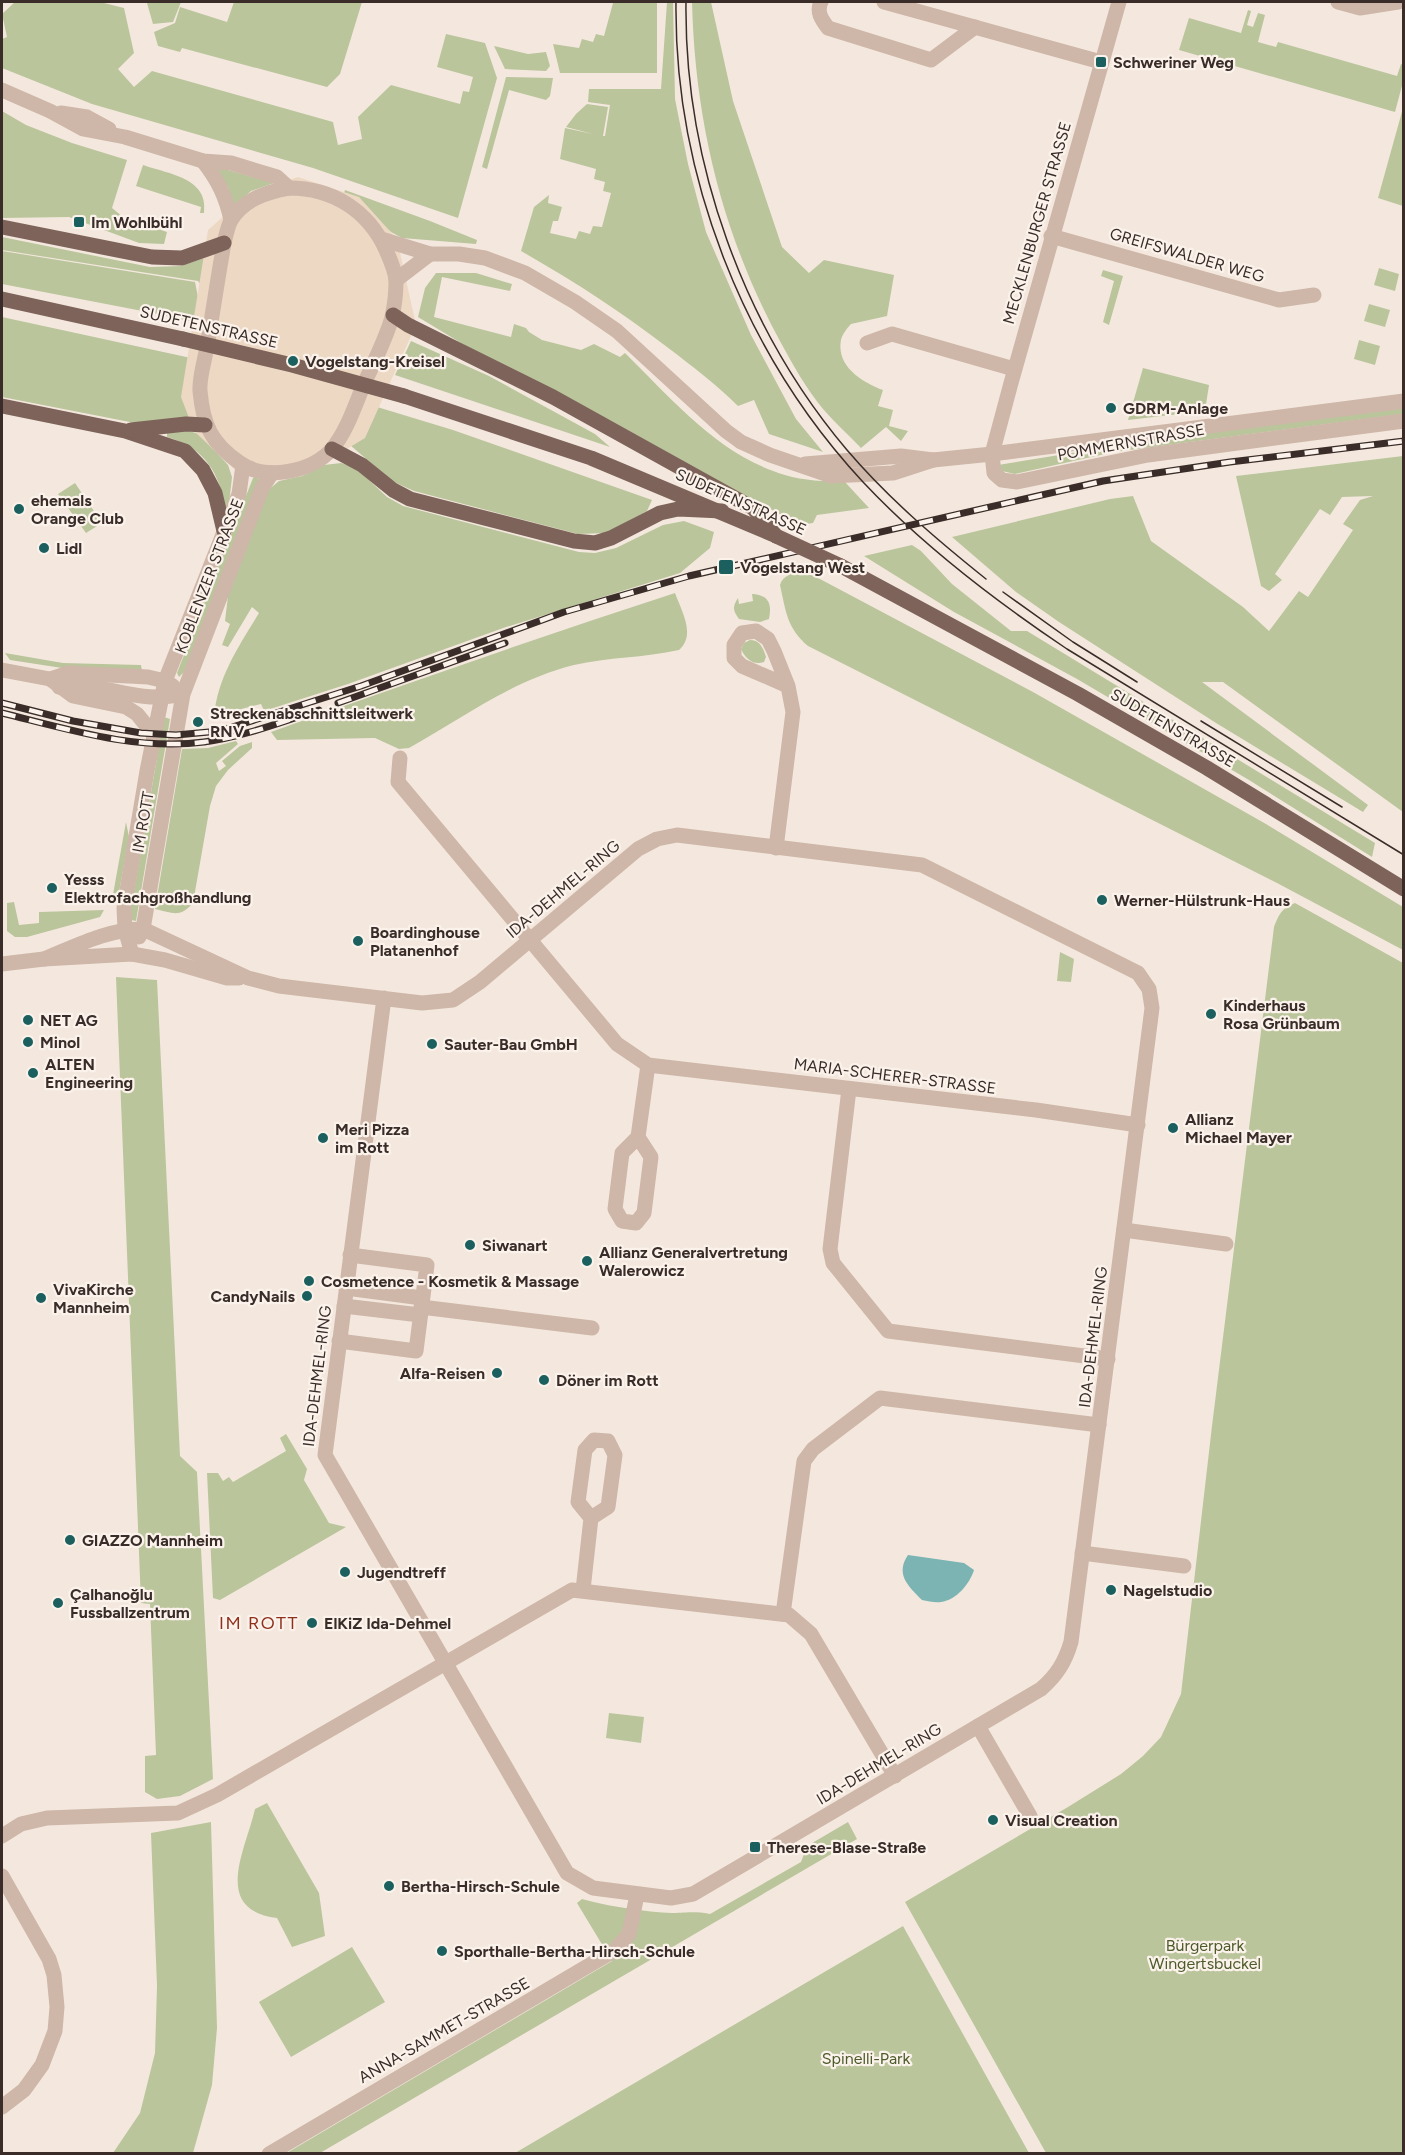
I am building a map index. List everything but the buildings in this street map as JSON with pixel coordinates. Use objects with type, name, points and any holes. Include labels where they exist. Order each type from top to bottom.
[{"type":"main road","points":[[2,226],[152,257],[182,258],[224,243]]},
{"type":"main road","name":"SUDETENSTRASSE","points":[[2,299],[292,365],[404,396],[591,458],[722,511],[842,567],[1078,694],[1197,762],[1404,889]]},
{"type":"main road","points":[[393,315],[408,325],[553,397],[753,508],[776,536]]},
{"type":"main road","points":[[2,406],[126,431],[185,451],[203,470],[215,493],[224,531]]},
{"type":"main road","points":[[126,431],[186,424],[205,425]]},
{"type":"main road","points":[[332,449],[362,465],[393,490],[410,499],[574,541],[595,543],[611,538],[660,513],[678,509],[722,511]]},
{"type":"street","points":[[821,2],[820,17],[828,28],[931,60],[975,27]]},
{"type":"street","points":[[884,2],[1101,62]]},
{"type":"street","name":"MECKLENBURGER STRASSE","points":[[992,454],[1014,369],[1119,2]]},
{"type":"street","points":[[1338,2],[1360,8],[1398,2]]},
{"type":"street","points":[[2,90],[50,111],[87,117],[125,137],[203,161],[231,163],[277,177],[289,188]]},
{"type":"street","points":[[203,161],[216,177],[227,199],[231,220]]},
{"type":"street","points":[[289,188],[320,191],[337,197],[353,207],[368,221],[381,239],[390,258],[396,280],[393,315],[347,424],[332,449],[316,462],[295,470],[272,473],[243,465],[228,455],[215,441],[205,425],[200,388],[224,243],[231,220],[243,206],[257,196],[289,188]]},
{"type":"street","name":"GREIFSWALDER WEG","points":[[1052,236],[1279,300],[1314,295]]},
{"type":"street","name":"POMMERNSTRASSE","points":[[381,239],[430,254],[459,254],[485,258],[525,273],[575,302],[618,331],[726,431],[741,441],[770,455],[831,476],[901,472],[933,460],[1404,401]]},
{"type":"street","points":[[396,280],[430,254]]},
{"type":"street","points":[[867,343],[892,334],[1014,369]]},
{"type":"street","name":"POMMERNSTRASSE","points":[[992,454],[994,473],[998,478],[1008,482],[1017,482],[1148,454],[1404,421]]},
{"type":"street","name":"KOBLENZER STRASSE","points":[[161,698],[165,681],[239,494],[243,465]]},
{"type":"street","name":"KOBLENZER STRASSE","points":[[183,694],[262,488],[272,473]]},
{"type":"street","points":[[2,670],[54,683],[76,684],[146,697],[161,698],[183,694]]},
{"type":"street","points":[[54,683],[68,673],[148,677],[165,681],[183,694]]},
{"type":"street","points":[[54,683],[73,696],[126,706],[137,714],[154,735]]},
{"type":"street","points":[[776,848],[793,712],[788,686]]},
{"type":"street","name":"IM ROTT","points":[[132,954],[143,929],[183,694]]},
{"type":"street","name":"IM ROTT","points":[[132,954],[125,929],[124,908],[161,698]]},
{"type":"street","name":"MARIA-SCHERER-STRASSE","points":[[400,758],[399,782],[617,1044],[648,1065],[1036,1110],[1138,1125]]},
{"type":"street","name":"IDA-DEHMEL-RING","points":[[143,929],[248,978],[279,986],[384,998],[422,1003],[453,1000],[480,982],[638,849],[657,839],[677,835],[922,865],[1138,974],[1149,989],[1152,1008],[1071,1642],[1061,1668],[1041,1689],[693,1894],[671,1898],[593,1888],[567,1873],[325,1455],[384,998]]},
{"type":"street","points":[[2,964],[44,959],[102,935],[125,929],[143,929]]},
{"type":"street","name":"IDA-DEHMEL-RING","points":[[44,959],[132,954],[165,960],[227,978],[248,978]]},
{"type":"street","points":[[638,1137],[651,1157],[644,1213],[636,1223],[622,1221],[615,1209],[622,1153],[638,1137],[648,1065]]},
{"type":"street","points":[[849,1089],[830,1249],[833,1263],[888,1331],[1108,1359]]},
{"type":"street","points":[[1124,1230],[1226,1244]]},
{"type":"street","points":[[339,1341],[416,1351],[427,1265],[350,1255]]},
{"type":"street","points":[[346,1288],[421,1307]]},
{"type":"street","points":[[344,1306],[421,1307],[592,1328]]},
{"type":"street","points":[[783,1614],[804,1461],[813,1449],[880,1398],[1099,1425]]},
{"type":"street","points":[[583,1590],[591,1518],[578,1502],[585,1450],[594,1440],[608,1442],[615,1455],[608,1507],[591,1518]]},
{"type":"street","points":[[1082,1553],[1184,1566]]},
{"type":"street","points":[[2,1836],[21,1824],[47,1818],[178,1813],[217,1795],[572,1590],[789,1615],[811,1634],[896,1776]]},
{"type":"street","points":[[978,1726],[1030,1816]]},
{"type":"street","points":[[2,1876],[49,1959],[54,1975],[57,2007],[55,2031],[42,2065],[24,2090],[2,2107]]},
{"type":"street","name":"ANNA-SAMMET-STRASSE","points":[[269,2154],[615,1950],[629,1934],[637,1895]]},
{"type":"green space","points":[[15,2],[100,2],[124,8],[134,53],[118,69],[134,87],[152,71],[333,122],[338,145],[362,139],[358,117],[391,85],[460,104],[463,91],[469,92],[473,77],[437,67],[446,34],[485,43],[497,78],[458,218],[313,168],[92,104],[2,68],[2,39],[7,37],[2,14]]},
{"type":"green space","points":[[181,2],[173,22],[153,24],[147,3]]},
{"type":"green space","points":[[234,2],[362,2],[340,74],[327,87],[182,48],[180,52],[158,46],[154,32],[175,23],[180,7],[227,22]]},
{"type":"green space","points":[[607,2],[657,2],[657,73],[560,73],[553,44],[579,48],[582,39],[593,42],[596,34],[604,36],[613,3]]},
{"type":"green space","points":[[667,2],[673,2],[675,99],[688,164],[706,232],[751,335],[796,419],[823,452],[769,434],[754,400],[738,406],[704,375],[632,321],[521,251],[534,207],[549,195],[548,203],[562,207],[558,221],[553,221],[550,233],[576,239],[579,231],[590,234],[593,226],[602,227],[611,193],[603,191],[605,182],[594,179],[596,169],[560,159],[565,128],[593,134],[566,127],[587,104],[608,107],[603,136],[605,136],[610,105],[588,102],[589,89],[661,89]]},
{"type":"green space","points":[[692,2],[711,2],[733,101],[782,247],[809,273],[824,260],[894,275],[887,316],[851,324],[842,338],[841,349],[842,358],[852,372],[883,390],[878,406],[893,410],[889,426],[908,431],[901,441],[886,427],[861,448],[811,394],[761,303],[728,220],[706,135],[694,47]]},
{"type":"green space","points":[[1248,10],[1251,11],[1247,25],[1253,27],[1258,13],[1265,15],[1258,42],[1276,47],[1278,42],[1397,76],[1401,64],[1403,65],[1403,82],[1395,112],[1179,50],[1189,18],[1241,33]]},
{"type":"green space","points":[[494,46],[528,54],[546,52],[550,66],[546,71],[505,69]]},
{"type":"green space","points":[[506,77],[553,78],[550,96],[546,100],[509,90],[487,169],[482,167]]},
{"type":"green space","points":[[1403,108],[1403,206],[1378,198]]},
{"type":"green space","points":[[2,111],[26,125],[72,143],[127,160],[112,208],[123,217],[167,232],[164,244],[139,243],[69,217],[2,218]]},
{"type":"green space","points":[[143,165],[175,175],[194,185],[204,201],[204,213],[200,213],[201,207],[136,186]]},
{"type":"green space","points":[[214,166],[274,183],[251,191],[233,207],[228,187]]},
{"type":"green space","points":[[345,190],[477,240],[476,244],[402,238],[391,232],[344,193]]},
{"type":"green space","points":[[2,237],[150,267],[181,266],[216,254],[208,295],[198,281],[2,250]]},
{"type":"green space","points":[[2,251],[195,282],[199,302],[196,323],[2,284]]},
{"type":"green space","points":[[1379,268],[1399,274],[1395,291],[1374,285]]},
{"type":"green space","points":[[1103,270],[1123,276],[1109,325],[1103,322],[1114,281],[1101,276]]},
{"type":"green space","points":[[436,273],[476,273],[512,284],[510,291],[442,277],[434,317],[511,337],[514,324],[526,328],[542,340],[581,350],[594,344],[620,357],[625,353],[698,424],[738,454],[761,466],[792,477],[845,482],[869,508],[817,515],[813,523],[800,525],[481,355],[418,317],[425,288]]},
{"type":"green space","points":[[1369,304],[1390,310],[1385,327],[1364,321]]},
{"type":"green space","points":[[2,317],[191,358],[189,417],[140,424],[2,397]]},
{"type":"green space","points":[[1359,340],[1380,346],[1375,365],[1354,359]]},
{"type":"green space","points":[[411,341],[489,376],[595,434],[610,447],[395,375]]},
{"type":"green space","points":[[1143,368],[1209,385],[1205,411],[1128,420]]},
{"type":"green space","points":[[364,403],[453,430],[652,500],[647,511],[607,533],[578,534],[414,491],[392,481],[350,445]]},
{"type":"green space","points":[[1403,408],[1403,414],[1114,452],[1015,474],[1002,471],[998,465],[1164,438]]},
{"type":"green space","points":[[186,430],[199,434],[228,465],[232,477],[228,513],[226,513],[215,475],[202,456],[181,442],[167,437],[167,432]]},
{"type":"green space","points":[[1403,456],[1403,812],[1223,682],[1202,682],[1368,805],[1363,812],[1216,723],[1016,592],[952,537],[1110,499],[1133,496],[1151,541],[1243,607],[1269,631],[1299,591],[1308,597],[1353,530],[1343,524],[1360,500],[1373,496],[1342,497],[1330,515],[1320,509],[1275,574],[1282,580],[1269,591],[1261,586],[1236,476]]},
{"type":"green space","points":[[341,463],[356,468],[387,497],[403,506],[579,552],[595,553],[616,548],[663,525],[684,521],[714,532],[710,548],[680,573],[506,627],[348,684],[264,711],[261,704],[214,716],[216,701],[225,675],[259,613],[252,607],[228,647],[222,645],[230,624],[225,621],[228,596],[267,491],[279,481],[302,476],[324,465]]},
{"type":"green space","points":[[257,477],[260,480],[186,670],[179,677],[177,673],[253,478]]},
{"type":"green space","points":[[75,483],[102,523],[86,533],[58,494]]},
{"type":"green space","points":[[912,545],[921,551],[952,584],[1011,631],[1027,631],[1375,843],[1372,857],[1249,780],[1077,679],[954,612],[864,556]]},
{"type":"green space","points":[[803,570],[1033,692],[1266,824],[1403,907],[1403,950],[1277,883],[808,646],[791,626],[780,585],[792,573]]},
{"type":"green space","points":[[675,593],[687,630],[687,637],[679,650],[587,662],[552,672],[509,690],[409,748],[399,749],[375,738],[277,740],[271,732],[473,661]]},
{"type":"green space","points":[[752,594],[766,598],[770,609],[769,619],[760,622],[739,619],[734,611],[738,598],[739,604],[753,601]]},
{"type":"green space","points":[[750,640],[761,646],[766,657],[764,662],[753,662],[741,649],[744,643]]},
{"type":"green space","points":[[5,653],[63,663],[141,665],[142,671],[62,668],[10,660]]},
{"type":"green space","points":[[164,717],[170,719],[136,921],[131,920],[130,914]]},
{"type":"green space","points":[[236,741],[238,744],[216,763],[219,771],[226,766],[222,761],[240,746],[252,742],[252,748],[228,770],[216,786],[210,806],[193,903],[180,913],[155,909],[182,749],[208,748]]},
{"type":"green space","points":[[126,822],[129,837],[117,903],[112,900]]},
{"type":"green space","points":[[14,902],[19,925],[39,923],[39,912],[104,910],[100,917],[27,937],[15,937],[7,931],[7,903]]},
{"type":"green space","name":"Bürgerpark Wingertsbuckel","points":[[1295,903],[1403,963],[1403,2153],[1046,2153],[905,1902],[1121,1774],[1161,1737],[1181,1694],[1274,927],[1282,912]]},
{"type":"green space","points":[[1060,952],[1074,959],[1071,982],[1057,981]]},
{"type":"green space","points":[[116,977],[157,980],[180,1456],[197,1472],[213,1779],[180,1796],[157,1799],[145,1792],[145,1756],[156,1755],[150,1604],[141,1603]]},
{"type":"green space","points":[[286,1434],[307,1469],[304,1480],[329,1523],[346,1527],[220,1600],[213,1598],[207,1473],[218,1473],[223,1481],[229,1477],[233,1482],[286,1451],[280,1438]]},
{"type":"green space","points":[[609,1713],[644,1717],[641,1743],[606,1738]]},
{"type":"green space","points":[[267,1803],[319,1893],[325,1936],[292,1947],[277,1918],[257,1913],[244,1903],[239,1891],[238,1876],[241,1859],[255,1809]]},
{"type":"green space","points":[[211,1822],[217,2028],[212,2085],[193,2153],[113,2153],[140,2113],[155,2053],[157,1986],[151,1833]]},
{"type":"green space","points":[[848,1822],[857,1839],[320,2153],[285,2154],[612,1961],[577,1903],[582,1899],[651,1911],[710,1914],[801,1862],[807,1846]]},
{"type":"green space","name":"Spinelli-Park","points":[[903,1926],[1029,2153],[515,2153]]},
{"type":"green space","points":[[352,1947],[385,2002],[291,2057],[259,2002]]},
{"type":"shaded area","name":"Vogelstang-Kreisel","points":[[298,177],[359,197],[397,239],[416,325],[365,438],[304,475],[274,481],[234,469],[194,431],[181,397],[208,230],[251,192]]},
{"type":"water","points":[[908,1555],[964,1563],[974,1570],[966,1585],[947,1601],[922,1600],[908,1585],[903,1574],[904,1562]]},
{"type":"tram line","points":[[676,2],[679,67],[688,132],[703,197],[724,259],[751,320],[783,377],[821,432],[863,482],[886,506],[960,571],[1067,649],[1404,855]]},
{"type":"tram line","points":[[686,2],[688,62],[696,122],[709,181],[727,240],[750,296],[778,350],[810,402],[863,468],[913,518],[986,579]]},
{"type":"tram line","points":[[1003,592],[1073,642],[1137,682]]},
{"type":"tram line","points":[[1201,721],[1342,807]]},
{"type":"railway","points":[[2,703],[73,721],[141,733],[176,735],[220,731],[361,686],[564,612],[689,576],[1103,481],[1230,462],[1404,441]]},
{"type":"railway","points":[[338,703],[505,643]]},
{"type":"railway","points":[[2,713],[102,737],[153,744],[178,744],[233,737],[319,710]]},
{"type":"place","name":"Schweriner Weg","points":[[1101,62]]},
{"type":"place","name":"Im Wohlbühl","points":[[79,222]]},
{"type":"place","name":"Vogelstang-Kreisel","points":[[293,361]]},
{"type":"place","name":"GDRM-Anlage","points":[[1111,408]]},
{"type":"place","name":"ehemals Orange Club","points":[[19,509]]},
{"type":"place","name":"Lidl","points":[[44,548]]},
{"type":"place","name":"Vogelstang West","points":[[726,567]]},
{"type":"place","name":"Streckenabschnittsleitwerk RNV","points":[[198,722]]},
{"type":"place","name":"Yesss Elektrofachgroßhandlung","points":[[52,888]]},
{"type":"place","name":"Werner-Hülstrunk-Haus","points":[[1102,900]]},
{"type":"place","name":"Boardinghouse Platanenhof","points":[[358,941]]},
{"type":"place","name":"Kinderhaus Rosa Grünbaum","points":[[1211,1014]]},
{"type":"place","name":"NET AG","points":[[28,1020]]},
{"type":"place","name":"Minol","points":[[28,1042]]},
{"type":"place","name":"Sauter-Bau GmbH","points":[[432,1044]]},
{"type":"place","name":"ALTEN Engineering","points":[[33,1073]]},
{"type":"place","name":"Allianz Michael Mayer","points":[[1173,1128]]},
{"type":"place","name":"Meri Pizza im Rott","points":[[323,1138]]},
{"type":"place","name":"Siwanart","points":[[470,1245]]},
{"type":"place","name":"Allianz Generalvertretung Walerowicz","points":[[587,1261]]},
{"type":"place","name":"Cosmetence - Kosmetik & Massage","points":[[309,1281]]},
{"type":"place","name":"CandyNails","points":[[307,1296]]},
{"type":"place","name":"VivaKirche Mannheim","points":[[41,1298]]},
{"type":"place","name":"Alfa-Reisen","points":[[497,1373]]},
{"type":"place","name":"Döner im Rott","points":[[544,1380]]},
{"type":"place","name":"GIAZZO Mannheim","points":[[70,1540]]},
{"type":"place","name":"Jugendtreff","points":[[345,1572]]},
{"type":"place","name":"Nagelstudio","points":[[1111,1590]]},
{"type":"place","name":"Çalhanoğlu Fussballzentrum","points":[[58,1603]]},
{"type":"place","name":"ElKiZ Ida-Dehmel","points":[[312,1623]]},
{"type":"place","name":"Visual Creation","points":[[993,1820]]},
{"type":"place","name":"Therese-Blase-Straße","points":[[755,1847]]},
{"type":"place","name":"Bertha-Hirsch-Schule","points":[[389,1886]]},
{"type":"place","name":"Sporthalle-Bertha-Hirsch-Schule","points":[[442,1951]]},
{"type":"district","name":"IM ROTT","points":[[259,1623]]}]
